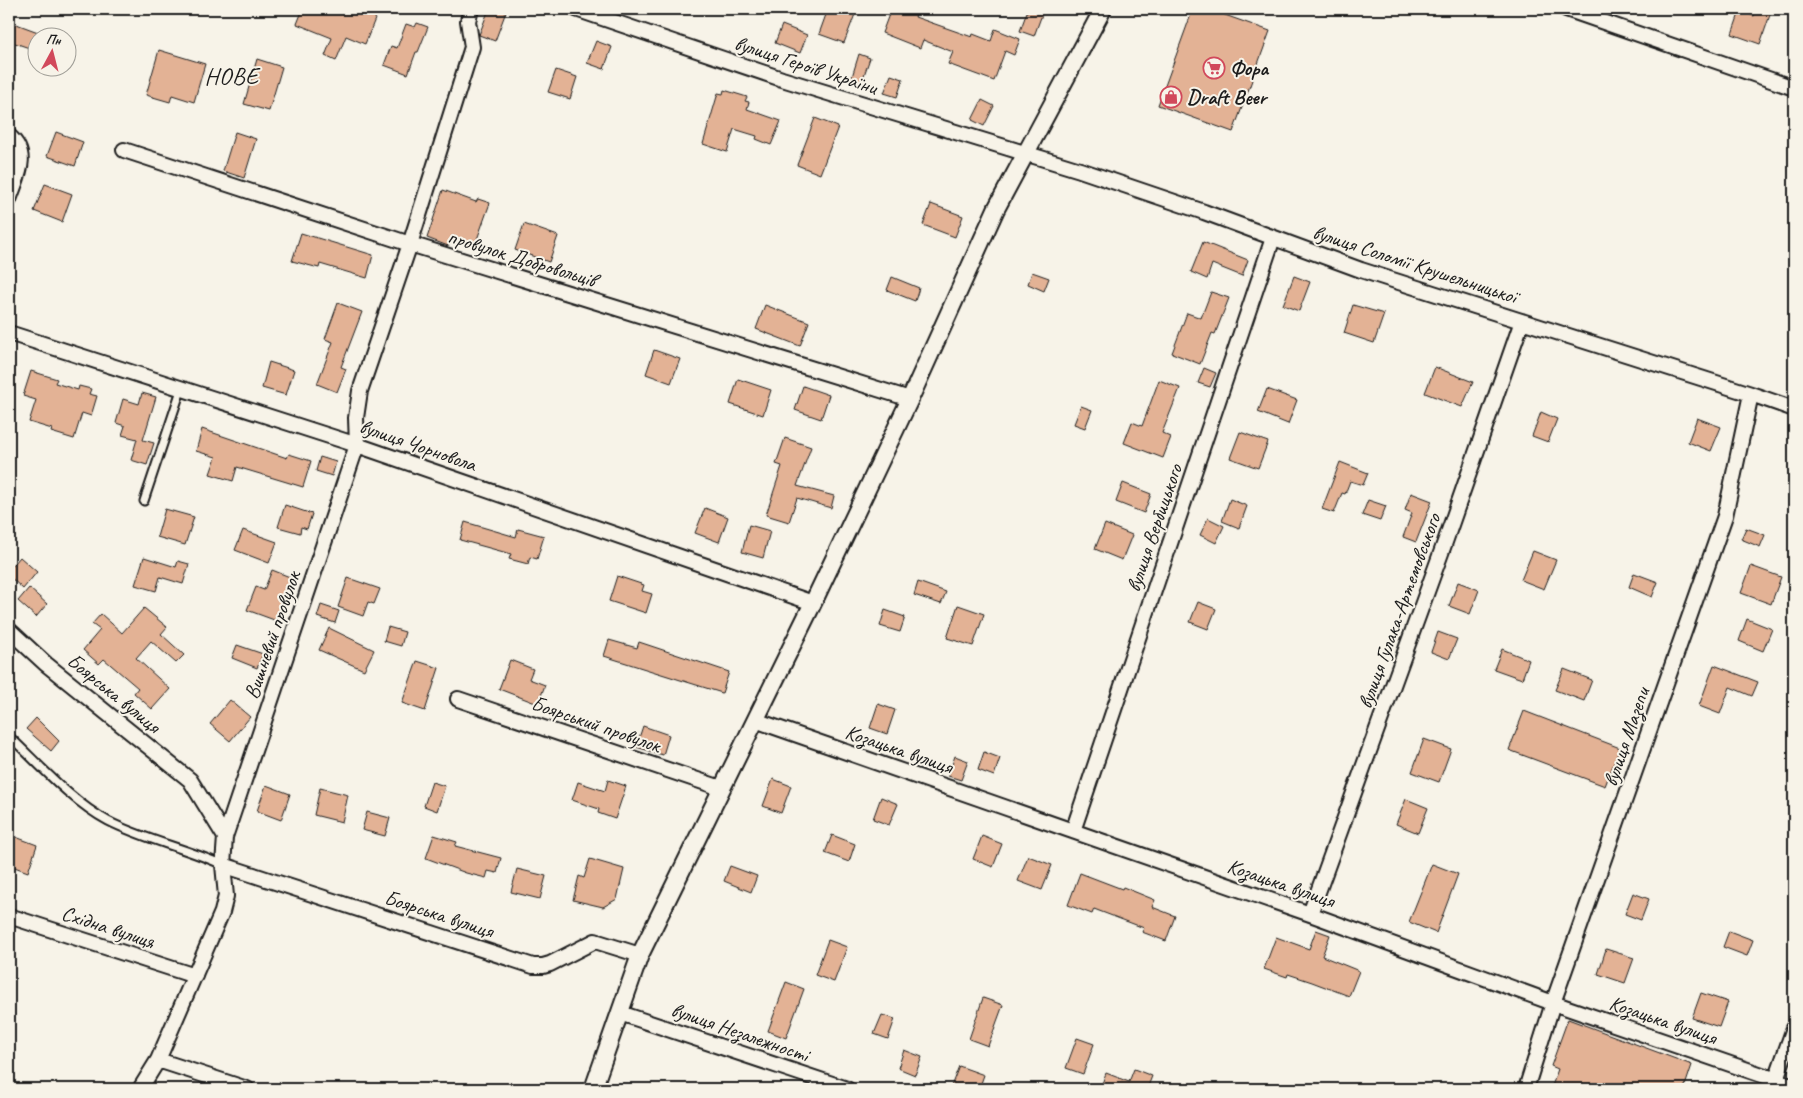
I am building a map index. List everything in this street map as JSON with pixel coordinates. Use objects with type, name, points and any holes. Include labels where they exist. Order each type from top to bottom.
[{"type":"street","points":[[357,445],[356,418],[360,391],[410,244],[472,47],[468,21],[471,9]]},
{"type":"street","name":"вулиця Героїв України","points":[[576,9],[782,80],[1025,154]]},
{"type":"street","points":[[593,1089],[640,955],[813,603],[910,398],[996,209],[1103,9]]},
{"type":"street","points":[[1566,9],[1794,88]]},
{"type":"street","points":[[9,200],[19,172],[21,157],[13,139]]},
{"type":"street","name":"провулок Добровольців","points":[[124,150],[410,244],[910,398]]},
{"type":"street","name":"вулиця Соломії Крушельницької","points":[[1025,154],[1080,170],[1195,209],[1362,270],[1794,409]]},
{"type":"street","name":"вулиця Вербицького","points":[[1073,832],[1273,238]]},
{"type":"street","name":"вулиця Гулака-Артемовського","points":[[1310,914],[1445,542],[1522,320]]},
{"type":"street","name":"вулиця Чорновола","points":[[9,333],[357,445],[813,603]]},
{"type":"street","name":"вулиця Мазепи","points":[[1526,1089],[1553,1003],[1725,516],[1752,394]]},
{"type":"street","name":"Вишневий провулок","points":[[140,1089],[158,1060],[222,912],[226,896],[223,865],[225,837],[357,445]]},
{"type":"street","name":"Боярська вулиця","points":[[9,630],[46,664],[190,780],[225,837]]},
{"type":"street","name":"Боярський провулок","points":[[458,699],[721,788]]},
{"type":"street","name":"Козацька вулиця","points":[[755,720],[1310,914],[1553,1003],[1794,1086]]},
{"type":"street","name":"Боярська вулиця","points":[[223,865],[534,966],[550,964],[595,940],[640,955]]},
{"type":"street","name":"Східна вулиця","points":[[9,916],[195,976]]},
{"type":"street","name":"вулиця Незалежності","points":[[620,1013],[847,1089]]},
{"type":"street","points":[[1776,1079],[1794,1028]]},
{"type":"street","points":[[158,1060],[247,1089]]},
{"type":"lane","points":[[144,501],[182,390]]},
{"type":"lane","points":[[9,736],[79,801],[107,820],[136,833],[205,856],[223,865]]},
{"type":"building","points":[[303,9],[363,9],[377,14],[365,44],[346,36],[336,61],[325,56],[332,38],[297,24]]},
{"type":"building","points":[[489,9],[507,9],[495,41],[479,35]]},
{"type":"building","points":[[828,9],[857,9],[844,43],[819,34]]},
{"type":"building","points":[[891,9],[918,9],[915,17],[972,37],[973,34],[991,41],[995,29],[1020,39],[1014,55],[1005,51],[994,81],[948,64],[953,52],[923,40],[920,48],[882,33]]},
{"type":"building","points":[[1028,9],[1044,9],[1034,36],[1020,31]]},
{"type":"building","name":"Фора","points":[[1193,9],[1208,9],[1270,31],[1233,132],[1158,105]]},
{"type":"building","points":[[1757,9],[1772,9],[1760,44],[1732,34],[1740,11],[1754,16]]},
{"type":"building","points":[[11,22],[28,28],[28,48],[9,41]]},
{"type":"building","points":[[417,23],[428,27],[408,74],[384,65],[391,46],[397,48],[406,24],[415,27]]},
{"type":"building","points":[[782,25],[807,35],[800,53],[775,43]]},
{"type":"building","points":[[596,41],[612,47],[604,69],[587,63]]},
{"type":"building","points":[[159,50],[205,64],[194,102],[172,95],[170,102],[146,95]]},
{"type":"building","points":[[859,54],[870,58],[861,84],[851,80]]},
{"type":"building","points":[[257,59],[282,67],[269,111],[244,104]]},
{"type":"building","points":[[556,70],[577,77],[570,99],[548,92]]},
{"type":"building","points":[[891,75],[903,79],[897,97],[884,93]]},
{"type":"building","points":[[724,90],[747,97],[745,101],[749,102],[747,109],[781,121],[771,145],[756,139],[757,136],[734,129],[727,152],[703,144],[718,93],[723,94]]},
{"type":"building","points":[[982,100],[994,106],[984,126],[972,120]]},
{"type":"building","points":[[815,118],[838,127],[820,174],[797,165]]},
{"type":"building","points":[[56,132],[83,142],[75,166],[47,156]]},
{"type":"building","points":[[235,132],[256,139],[244,178],[223,171]]},
{"type":"building","points":[[45,184],[72,194],[62,222],[34,211]]},
{"type":"building","points":[[443,190],[476,202],[478,199],[490,203],[475,245],[452,236],[448,246],[427,238]]},
{"type":"building","points":[[931,204],[963,216],[955,237],[923,225]]},
{"type":"building","points":[[524,224],[558,236],[549,262],[515,250]]},
{"type":"building","points":[[301,233],[373,255],[367,278],[320,264],[319,268],[292,261]]},
{"type":"building","points":[[1203,242],[1248,260],[1242,276],[1212,264],[1207,279],[1191,272]]},
{"type":"building","points":[[1032,272],[1049,278],[1044,291],[1028,284]]},
{"type":"building","points":[[1294,276],[1310,282],[1299,311],[1283,305]]},
{"type":"building","points":[[892,277],[919,288],[915,301],[887,290]]},
{"type":"building","points":[[1211,292],[1229,298],[1215,334],[1212,333],[1200,364],[1172,353],[1187,313],[1201,318]]},
{"type":"building","points":[[338,303],[362,312],[341,367],[346,369],[337,392],[317,384],[333,342],[325,339]]},
{"type":"building","points":[[765,305],[809,322],[800,346],[756,329]]},
{"type":"building","points":[[1353,305],[1384,314],[1374,343],[1344,333]]},
{"type":"building","points":[[654,350],[680,359],[671,383],[646,374]]},
{"type":"building","points":[[269,362],[294,370],[286,395],[262,388]]},
{"type":"building","points":[[1435,367],[1473,382],[1462,407],[1425,393]]},
{"type":"building","points":[[1204,368],[1216,373],[1210,387],[1198,383]]},
{"type":"building","points":[[31,371],[57,379],[55,383],[78,390],[79,386],[91,389],[89,394],[97,396],[91,416],[82,413],[74,439],[51,432],[52,429],[29,422],[36,400],[23,396]]},
{"type":"building","points":[[738,379],[771,390],[763,415],[730,404]]},
{"type":"building","points":[[1159,380],[1180,388],[1162,433],[1171,437],[1163,458],[1124,443],[1132,422],[1142,426]]},
{"type":"building","points":[[803,386],[829,395],[821,419],[795,410]]},
{"type":"building","points":[[1267,389],[1297,400],[1288,424],[1258,412]]},
{"type":"building","points":[[142,393],[156,397],[143,440],[154,443],[147,465],[131,460],[137,439],[122,435],[125,426],[116,423],[123,399],[139,404]]},
{"type":"building","points":[[1081,406],[1092,410],[1085,428],[1074,424]]},
{"type":"building","points":[[1541,412],[1557,419],[1548,442],[1532,436]]},
{"type":"building","points":[[1697,418],[1721,427],[1711,451],[1688,442]]},
{"type":"building","points":[[202,429],[287,458],[289,454],[311,461],[303,487],[237,467],[233,481],[210,474],[216,457],[196,451]]},
{"type":"building","points":[[1240,432],[1268,442],[1258,468],[1230,458]]},
{"type":"building","points":[[785,438],[811,447],[797,486],[834,496],[831,508],[797,498],[789,522],[766,515],[782,466],[776,464]]},
{"type":"building","points":[[320,457],[336,462],[332,476],[316,471]]},
{"type":"building","points":[[1340,462],[1368,473],[1363,485],[1350,481],[1345,494],[1342,493],[1334,513],[1322,509]]},
{"type":"building","points":[[1123,483],[1151,494],[1144,513],[1116,502]]},
{"type":"building","points":[[1411,493],[1432,501],[1416,542],[1403,537],[1412,513],[1405,510]]},
{"type":"building","points":[[1230,499],[1247,506],[1239,528],[1222,521]]},
{"type":"building","points":[[1368,500],[1386,506],[1380,521],[1362,515]]},
{"type":"building","points":[[285,505],[312,514],[307,529],[301,527],[300,533],[278,527]]},
{"type":"building","points":[[705,508],[728,517],[719,542],[695,533]]},
{"type":"building","points":[[165,509],[194,517],[185,545],[157,537]]},
{"type":"building","points":[[1208,518],[1224,526],[1216,543],[1200,535]]},
{"type":"building","points":[[465,522],[516,537],[518,529],[544,536],[537,559],[530,557],[528,564],[509,559],[511,554],[460,540]]},
{"type":"building","points":[[1105,524],[1132,535],[1122,560],[1095,549]]},
{"type":"building","points":[[749,525],[770,531],[763,558],[742,552]]},
{"type":"building","points":[[1746,528],[1765,535],[1760,547],[1741,539]]},
{"type":"building","points":[[243,530],[277,542],[269,563],[235,550]]},
{"type":"building","points":[[1533,551],[1556,560],[1544,589],[1521,580]]},
{"type":"building","points":[[20,557],[37,572],[23,589],[9,576],[9,570]]},
{"type":"building","points":[[144,557],[176,567],[178,561],[189,564],[183,584],[160,577],[156,591],[135,585]]},
{"type":"building","points":[[1751,566],[1781,577],[1771,604],[1741,593]]},
{"type":"building","points":[[272,570],[295,579],[277,621],[247,610],[256,587],[264,590]]},
{"type":"building","points":[[1634,573],[1658,582],[1652,597],[1629,587]]},
{"type":"building","points":[[617,576],[644,585],[642,591],[652,594],[646,613],[609,601]]},
{"type":"building","points":[[348,578],[380,589],[374,604],[368,602],[363,616],[338,607]]},
{"type":"building","points":[[918,582],[946,592],[941,604],[914,595]]},
{"type":"building","points":[[1458,582],[1479,590],[1470,614],[1449,606]]},
{"type":"building","points":[[29,588],[47,604],[36,617],[18,601]]},
{"type":"building","points":[[1198,602],[1216,609],[1208,629],[1190,622]]},
{"type":"building","points":[[321,605],[339,611],[335,623],[317,617]]},
{"type":"building","points":[[958,605],[984,614],[973,646],[947,638]]},
{"type":"building","points":[[144,608],[167,627],[161,634],[184,655],[176,663],[151,641],[136,658],[170,689],[152,709],[134,693],[138,688],[104,659],[99,664],[83,650],[100,630],[92,624],[101,614],[122,633]]},
{"type":"building","points":[[885,610],[905,617],[900,632],[880,626]]},
{"type":"building","points":[[1747,619],[1772,629],[1763,651],[1739,641]]},
{"type":"building","points":[[388,627],[405,632],[401,646],[384,641]]},
{"type":"building","points":[[329,628],[374,650],[364,670],[319,650]]},
{"type":"building","points":[[1438,632],[1457,639],[1449,659],[1431,652]]},
{"type":"building","points":[[609,640],[637,648],[639,642],[729,672],[722,693],[604,656]]},
{"type":"building","points":[[237,645],[263,654],[257,668],[232,658]]},
{"type":"building","points":[[1502,649],[1529,660],[1522,679],[1494,669]]},
{"type":"building","points":[[510,660],[533,669],[529,679],[545,685],[538,704],[499,689]]},
{"type":"building","points":[[417,661],[439,668],[425,711],[402,703]]},
{"type":"building","points":[[1714,665],[1758,682],[1752,696],[1730,687],[1720,714],[1699,706]]},
{"type":"building","points":[[1564,669],[1592,680],[1584,701],[1555,690]]},
{"type":"building","points":[[230,700],[250,717],[230,741],[210,724]]},
{"type":"building","points":[[878,704],[895,710],[887,734],[870,728]]},
{"type":"building","points":[[1524,711],[1620,748],[1605,786],[1509,750]]},
{"type":"building","points":[[36,718],[59,741],[51,751],[26,729]]},
{"type":"building","points":[[643,726],[669,735],[663,755],[636,747]]},
{"type":"building","points":[[1424,739],[1451,749],[1439,782],[1412,772]]},
{"type":"building","points":[[984,752],[1000,758],[994,776],[978,770]]},
{"type":"building","points":[[955,756],[968,761],[961,780],[948,776]]},
{"type":"building","points":[[773,779],[791,786],[781,813],[763,806]]},
{"type":"building","points":[[608,780],[626,786],[615,819],[598,813],[599,809],[572,800],[578,782],[605,791]]},
{"type":"building","points":[[432,782],[445,786],[437,811],[424,806]]},
{"type":"building","points":[[266,785],[290,794],[281,820],[257,811]]},
{"type":"building","points":[[320,788],[348,795],[342,822],[314,815]]},
{"type":"building","points":[[881,797],[898,804],[889,825],[873,819]]},
{"type":"building","points":[[1406,799],[1428,808],[1418,833],[1396,824]]},
{"type":"building","points":[[367,812],[390,818],[385,836],[362,830]]},
{"type":"building","points":[[434,835],[457,842],[455,846],[501,858],[497,873],[488,871],[486,878],[466,873],[426,858]]},
{"type":"building","points":[[832,835],[855,844],[849,862],[825,853]]},
{"type":"building","points":[[13,836],[37,845],[28,872],[9,865],[9,847]]},
{"type":"building","points":[[982,836],[1002,844],[993,867],[973,859]]},
{"type":"building","points":[[1028,856],[1052,865],[1042,890],[1018,881]]},
{"type":"building","points":[[590,859],[624,869],[617,899],[603,907],[573,900],[579,876],[584,878]]},
{"type":"building","points":[[1432,864],[1458,874],[1436,933],[1409,922]]},
{"type":"building","points":[[730,866],[757,876],[751,892],[724,881]]},
{"type":"building","points":[[517,869],[546,876],[540,899],[511,892]]},
{"type":"building","points":[[1080,873],[1155,900],[1152,907],[1175,916],[1166,941],[1142,932],[1144,928],[1094,909],[1092,914],[1068,905]]},
{"type":"building","points":[[1633,893],[1649,899],[1641,920],[1625,914]]},
{"type":"building","points":[[1316,930],[1330,935],[1322,956],[1359,971],[1349,996],[1288,974],[1287,977],[1264,969],[1276,937],[1309,949]]},
{"type":"building","points":[[1729,931],[1753,940],[1747,956],[1723,947]]},
{"type":"building","points":[[828,940],[847,947],[834,982],[815,975]]},
{"type":"building","points":[[1606,949],[1634,958],[1625,983],[1598,974]]},
{"type":"building","points":[[786,982],[804,989],[786,1038],[768,1031]]},
{"type":"building","points":[[1701,993],[1728,1002],[1719,1027],[1692,1018]]},
{"type":"building","points":[[983,998],[1003,1005],[988,1046],[969,1039]]},
{"type":"building","points":[[882,1015],[895,1019],[888,1039],[874,1034]]},
{"type":"building","points":[[1568,1019],[1692,1065],[1684,1089],[1551,1089],[1558,1069],[1551,1066]]},
{"type":"building","points":[[1077,1038],[1094,1044],[1083,1074],[1066,1068]]},
{"type":"building","points":[[904,1050],[922,1057],[915,1075],[898,1068]]},
{"type":"building","points":[[959,1066],[984,1075],[979,1089],[950,1089]]},
{"type":"building","points":[[1134,1069],[1152,1076],[1147,1089],[1100,1089],[1106,1073],[1129,1082]]},
{"type":"place","name":"Фора","points":[[1214,68]]},
{"type":"place","name":"Draft Beer","points":[[1171,97]]},
{"type":"district","name":"НОВЕ","points":[[232,76]]}]
